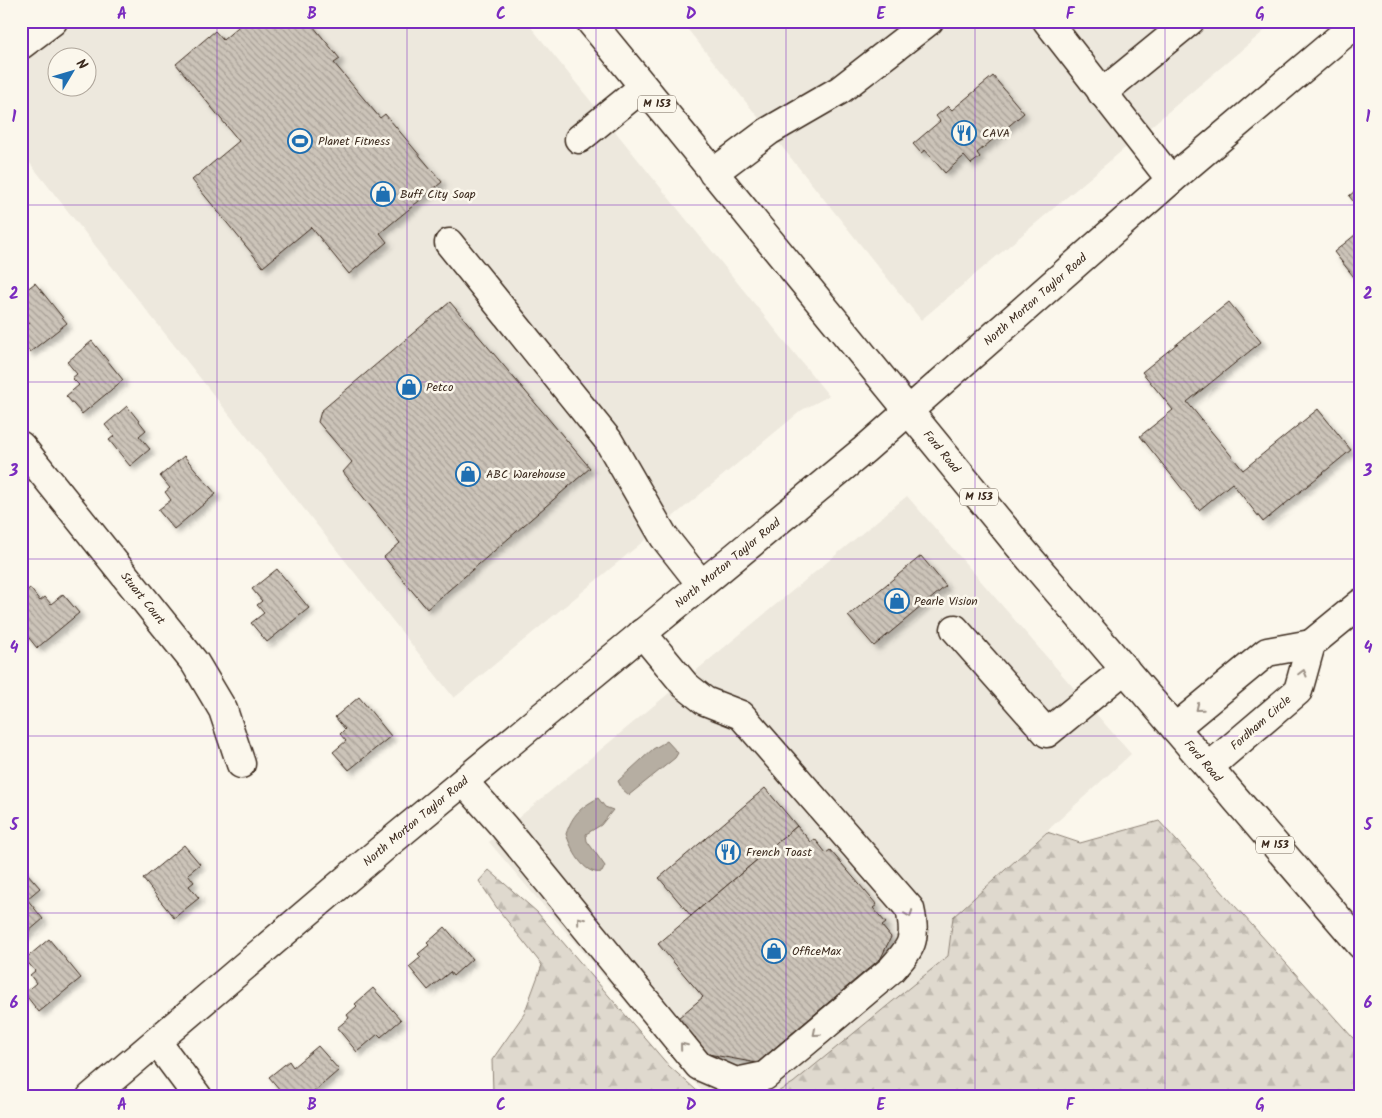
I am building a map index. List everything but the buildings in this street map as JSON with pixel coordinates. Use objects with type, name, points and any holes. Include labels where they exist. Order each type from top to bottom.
[{"type":"street","points":[[21,45],[53,21]]},
{"type":"street","name":"Ford Road","points":[[590,21],[908,412],[1361,945]]},
{"type":"street","points":[[713,173],[769,132],[840,90],[930,21]]},
{"type":"street","points":[[1047,21],[1171,180]]},
{"type":"street","points":[[1102,93],[1190,21]]},
{"type":"street","name":"North Morton Taylor Road","points":[[91,1097],[464,782],[908,412],[1171,180],[1360,21]]},
{"type":"street","points":[[579,139],[643,87]]},
{"type":"street","points":[[449,243],[608,440],[664,537],[701,584]]},
{"type":"street","name":"Stuart Court","points":[[21,446],[195,663],[223,710],[241,764]]},
{"type":"street","points":[[1175,728],[1267,652],[1310,644],[1361,603]]},
{"type":"street","points":[[956,629],[1047,733],[1125,669]]},
{"type":"street","points":[[464,782],[504,827],[699,1066],[736,1082],[765,1076],[891,970],[906,953],[915,932],[910,910],[741,715],[705,701],[685,685],[642,633]]},
{"type":"street","name":"Fordham Circle","points":[[1209,768],[1298,691],[1310,644]]},
{"type":"street","points":[[157,1042],[198,1097]]},
{"type":"shaded area","points":[[21,21],[526,21],[829,396],[802,410],[454,698],[21,152]]},
{"type":"shaded area","points":[[681,21],[1276,21],[921,320]]},
{"type":"shaded area","points":[[907,496],[1131,754],[953,917],[948,956],[793,1083],[769,1097],[707,1097],[489,842]]},
{"type":"shaded area","points":[[667,741],[678,753],[675,758],[629,795],[622,789],[618,781],[653,749]]},
{"type":"shaded area","points":[[598,798],[605,807],[613,810],[601,825],[586,834],[587,841],[605,866],[602,872],[589,870],[579,860],[566,834],[571,821],[578,812]]},
{"type":"green space","points":[[1159,821],[1361,1047],[1361,1097],[769,1097],[793,1083],[948,956],[953,917],[1047,832],[1080,843]]},
{"type":"green space","points":[[489,870],[537,912],[669,1066],[704,1097],[497,1097],[493,1092],[492,1060],[524,1014],[542,965],[497,908],[479,881]]},
{"type":"place","name":"CAVA","points":[[964,133]]},
{"type":"place","name":"Planet Fitness","points":[[300,141]]},
{"type":"place","name":"Buff City Soap","points":[[383,194]]},
{"type":"place","name":"Petco","points":[[409,387]]},
{"type":"place","name":"ABC Warehouse","points":[[468,474]]},
{"type":"place","name":"Pearle Vision","points":[[897,601]]},
{"type":"place","name":"French Toast","points":[[728,852]]},
{"type":"place","name":"OfficeMax","points":[[774,951]]}]
